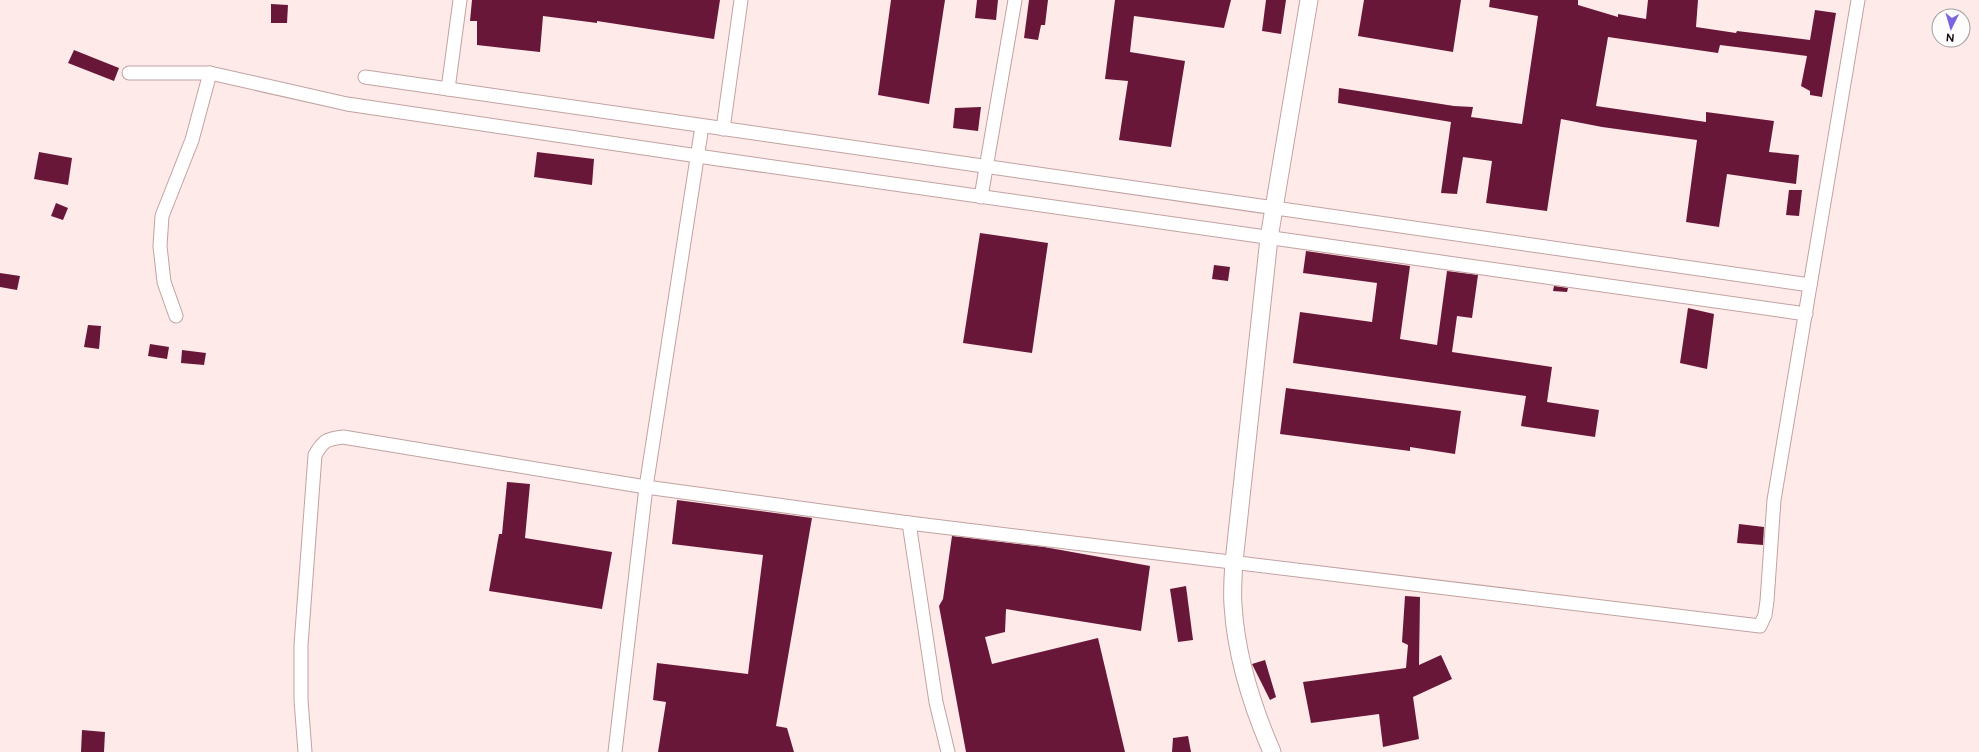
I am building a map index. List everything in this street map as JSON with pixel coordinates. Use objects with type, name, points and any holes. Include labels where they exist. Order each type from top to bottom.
[{"type":"street","points":[[448,89],[460,0]]},
{"type":"street","points":[[723,129],[741,0]]},
{"type":"street","points":[[981,197],[1015,0]]},
{"type":"street","points":[[1272,752],[1259,723],[1238,647],[1233,604],[1234,562],[1269,238],[1309,0]]},
{"type":"street","points":[[305,752],[301,700],[301,645],[315,456],[321,444],[330,439],[343,437],[646,487],[909,523],[1760,626],[1765,615],[1768,601],[1774,500],[1858,0]]},
{"type":"street","points":[[129,73],[210,73],[346,104],[981,197],[1806,314]]},
{"type":"street","points":[[176,316],[164,282],[160,246],[162,216],[192,140],[210,73]]},
{"type":"street","points":[[365,77],[1810,285]]},
{"type":"street","points":[[614,752],[646,487],[702,126]]},
{"type":"street","points":[[909,523],[936,702],[948,752]]},
{"type":"building","points":[[472,0],[720,0],[714,39],[597,21],[597,23],[543,16],[540,52],[477,45],[477,21],[470,21]]},
{"type":"building","points":[[891,0],[945,0],[929,104],[878,95]]},
{"type":"building","points":[[977,0],[998,0],[996,20],[975,18]]},
{"type":"building","points":[[1029,0],[1048,0],[1045,25],[1041,25],[1038,40],[1024,38]]},
{"type":"building","points":[[1115,0],[1231,0],[1224,28],[1134,16],[1130,52],[1185,61],[1171,147],[1119,140],[1128,81],[1105,79]]},
{"type":"building","points":[[1266,0],[1286,0],[1281,34],[1262,31]]},
{"type":"building","points":[[1364,0],[1461,0],[1453,52],[1358,36]]},
{"type":"building","points":[[1490,0],[1578,0],[1578,5],[1618,17],[1618,14],[1646,19],[1648,0],[1698,0],[1696,27],[1736,33],[1737,31],[1810,40],[1815,10],[1836,13],[1822,97],[1810,95],[1810,91],[1801,86],[1807,56],[1720,45],[1718,53],[1608,37],[1596,106],[1706,122],[1706,112],[1774,121],[1769,152],[1799,155],[1796,184],[1727,174],[1719,227],[1686,222],[1697,140],[1602,127],[1561,119],[1547,211],[1486,203],[1492,161],[1463,157],[1457,194],[1441,193],[1451,122],[1338,103],[1339,88],[1454,106],[1473,107],[1471,117],[1522,124],[1538,16],[1489,7]]},
{"type":"building","points":[[271,4],[288,5],[287,23],[271,23]]},
{"type":"building","points":[[74,50],[119,68],[114,81],[68,63]]},
{"type":"building","points":[[981,107],[978,131],[953,128],[955,108]]},
{"type":"building","points":[[39,152],[72,158],[68,185],[34,179]]},
{"type":"building","points":[[537,152],[594,159],[592,185],[534,177]]},
{"type":"building","points":[[1789,190],[1802,190],[1799,216],[1786,215]]},
{"type":"building","points":[[56,203],[68,208],[63,220],[51,216]]},
{"type":"building","points":[[980,233],[1048,243],[1032,353],[963,343]]},
{"type":"building","points":[[1306,251],[1410,266],[1400,339],[1437,345],[1447,271],[1478,275],[1472,318],[1457,316],[1452,352],[1552,367],[1547,402],[1599,410],[1595,437],[1521,426],[1526,396],[1293,363],[1300,312],[1372,322],[1377,283],[1303,273]]},
{"type":"building","points":[[1214,265],[1230,267],[1228,281],[1212,279]]},
{"type":"building","points":[[0,273],[20,276],[17,290],[0,287]]},
{"type":"building","points":[[1554,286],[1568,288],[1567,292],[1553,291]]},
{"type":"building","points":[[1688,308],[1714,314],[1707,369],[1680,363]]},
{"type":"building","points":[[88,325],[101,326],[99,349],[84,347]]},
{"type":"building","points":[[150,344],[169,347],[167,359],[148,356]]},
{"type":"building","points":[[182,350],[206,353],[204,365],[181,363]]},
{"type":"building","points":[[1286,388],[1461,411],[1455,454],[1410,447],[1410,451],[1280,434]]},
{"type":"building","points":[[507,482],[530,484],[525,538],[612,552],[602,609],[489,591],[499,534],[502,534]]},
{"type":"building","points":[[677,500],[812,518],[776,726],[787,728],[794,752],[658,752],[666,702],[653,700],[657,663],[748,674],[763,555],[672,544]]},
{"type":"building","points":[[1739,524],[1764,527],[1763,545],[1737,543]]},
{"type":"building","points":[[952,536],[1044,547],[1150,566],[1141,631],[1006,609],[1005,632],[985,637],[992,664],[1098,638],[1125,752],[966,752],[939,606],[943,599]]},
{"type":"building","points":[[1186,586],[1193,640],[1178,642],[1170,589]]},
{"type":"building","points":[[1405,596],[1420,597],[1419,665],[1441,655],[1452,679],[1413,697],[1419,739],[1383,747],[1379,714],[1311,723],[1303,682],[1406,668],[1408,645],[1402,642]]},
{"type":"building","points":[[1265,660],[1276,697],[1270,700],[1252,664]]},
{"type":"building","points":[[82,730],[105,732],[104,752],[81,752]]},
{"type":"building","points":[[1188,736],[1191,752],[1172,752],[1173,738]]}]
